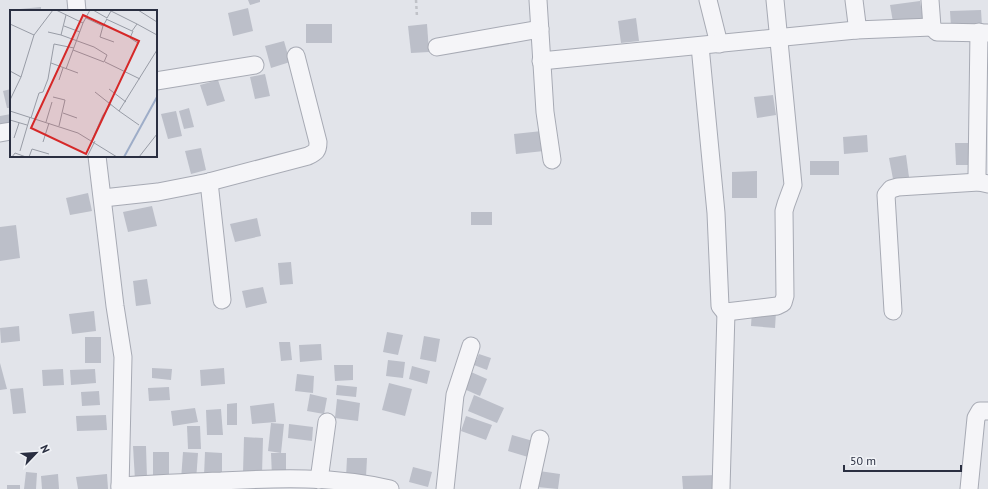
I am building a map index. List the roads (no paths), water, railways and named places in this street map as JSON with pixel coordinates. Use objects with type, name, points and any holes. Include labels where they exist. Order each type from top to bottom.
[{"type":"street","points":[[76,0],[77,10]]},
{"type":"street","points":[[538,0],[545,112],[552,160]]},
{"type":"street","points":[[708,0],[719,44]]},
{"type":"street","points":[[726,312],[777,306],[782,304],[784,300],[786,264],[784,211],[793,185],[775,0]]},
{"type":"street","points":[[854,0],[857,24],[856,30]]},
{"type":"street","points":[[930,0],[932,27],[937,32],[983,33],[976,163],[977,175],[984,183]]},
{"type":"street","points":[[541,61],[856,30],[932,27]]},
{"type":"street","points":[[437,47],[540,29]]},
{"type":"street","points":[[700,46],[716,213],[720,301],[722,309],[726,312],[721,489]]},
{"type":"street","points":[[103,198],[158,192],[209,182],[315,153],[318,150],[318,142],[296,56]]},
{"type":"street","points":[[157,82],[255,65]]},
{"type":"street","points":[[0,133],[10,131]]},
{"type":"street","points":[[97,157],[115,306],[123,358],[120,487],[264,478],[338,480],[364,483],[390,489]]},
{"type":"street","points":[[209,182],[222,300]]},
{"type":"street","points":[[893,311],[886,194],[890,189],[898,186],[984,183]]},
{"type":"street","points":[[445,489],[455,395],[471,346]]},
{"type":"street","points":[[969,489],[976,418],[980,411],[988,410]]},
{"type":"street","points":[[319,480],[327,422]]},
{"type":"street","points":[[530,489],[540,439]]}]
